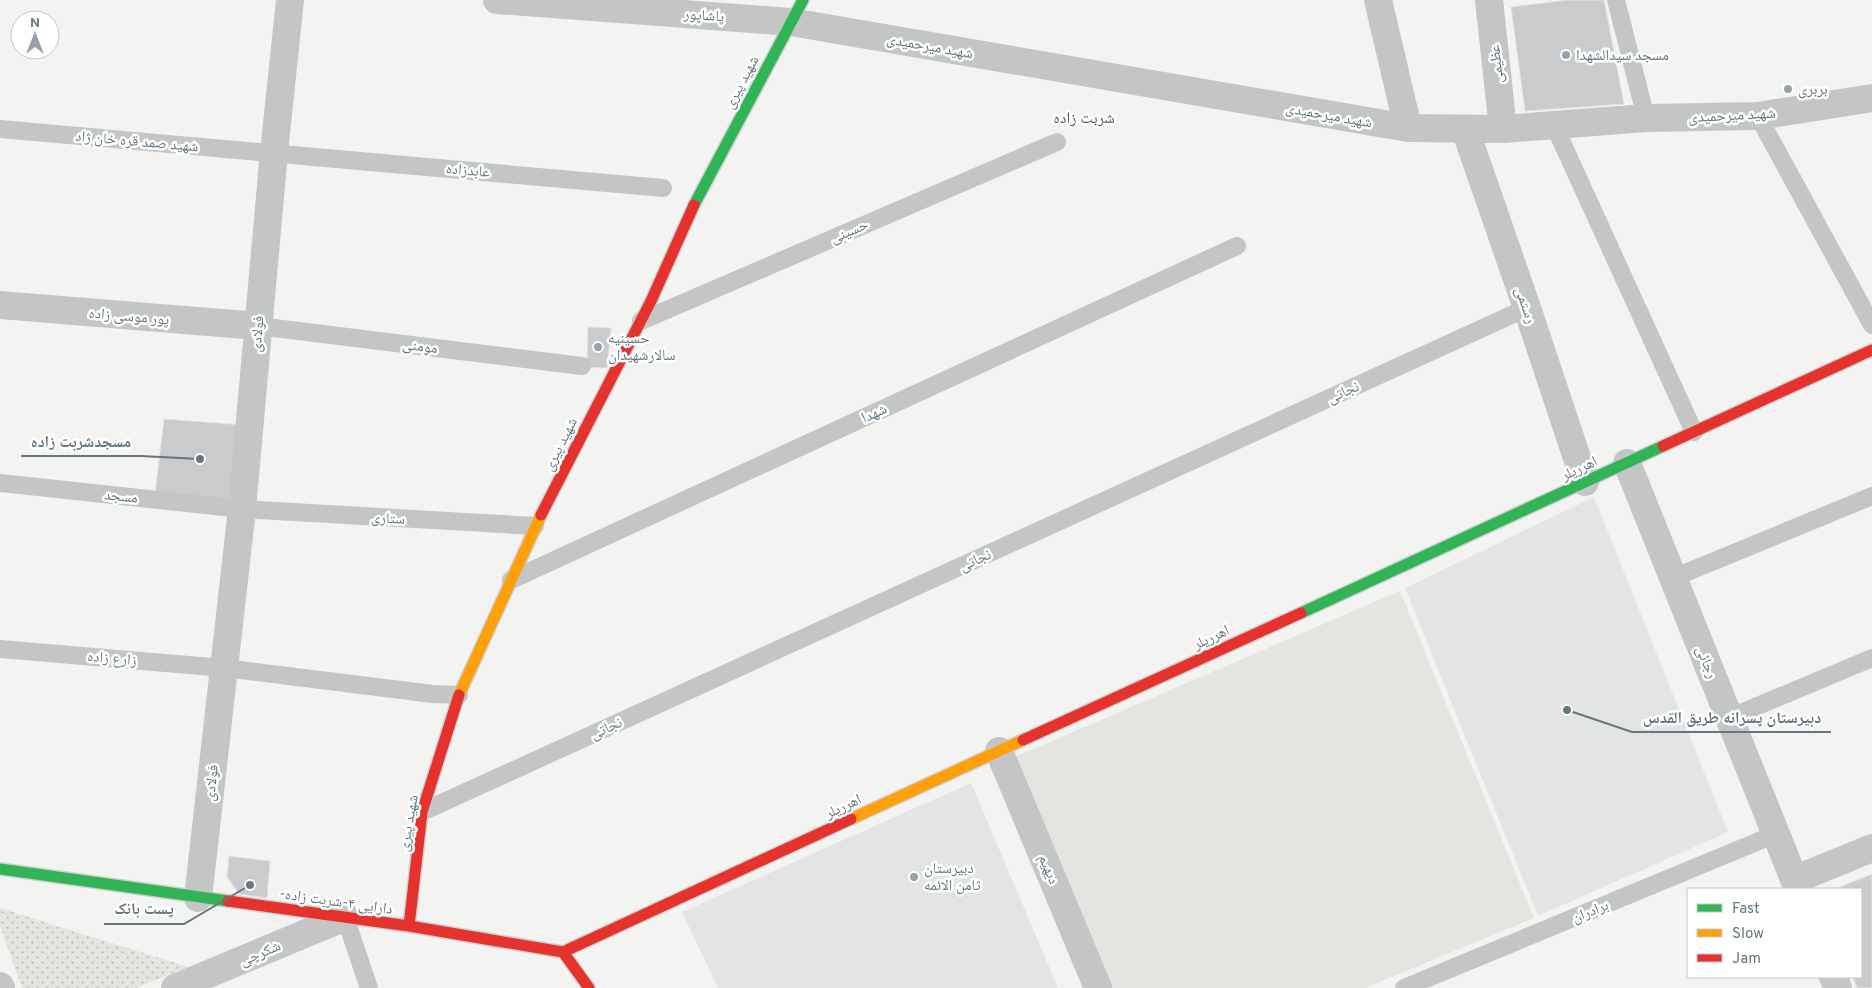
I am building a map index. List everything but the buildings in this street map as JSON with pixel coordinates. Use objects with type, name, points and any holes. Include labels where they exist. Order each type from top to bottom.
[{"type":"street","name":"فولادی","points":[[198,898],[242,509],[274,152],[290,0]]},
{"type":"street","name":"پاشاپور","points":[[497,0],[797,11]]},
{"type":"street","points":[[1378,0],[1408,128]]},
{"type":"street","name":"عظیمی","points":[[1489,0],[1504,129]]},
{"type":"street","name":"شهید میرحمیدی","points":[[797,11],[1408,128],[1504,129],[1646,118],[1758,116],[1872,98]]},
{"type":"street","name":"شهید پیری","points":[[409,926],[422,812],[459,695],[535,526],[640,320],[698,195],[797,11]]},
{"type":"street","name":"رستمی","points":[[1465,129],[1528,308],[1585,482]]},
{"type":"street","name":"پور موسی زاده","points":[[0,305],[258,326]]},
{"type":"street","name":"اهرریلر","points":[[563,952],[1872,350]]},
{"type":"street","name":"رجائی","points":[[1627,463],[1796,884]]},
{"type":"street","name":"دیهیم","points":[[999,751],[1098,988]]},
{"type":"street","points":[[1796,884],[1872,848]]},
{"type":"street","name":"-دارایی ۴-شربت زاده","points":[[0,869],[409,926],[563,952]]},
{"type":"street","name":"شکرچی","points":[[175,988],[345,917]]},
{"type":"street","points":[[563,952],[589,988]]},
{"type":"lane","points":[[1616,0],[1646,118]]},
{"type":"lane","points":[[1758,116],[1872,325]]},
{"type":"lane","points":[[1554,125],[1694,432]]},
{"type":"lane","name":"شهید صمد قره خان ژاد","points":[[0,129],[274,152]]},
{"type":"lane","name":"حسینی","points":[[640,320],[1058,142]]},
{"type":"lane","name":"عابدزاده","points":[[274,152],[663,188]]},
{"type":"lane","name":"شهدا","points":[[511,580],[1237,246]]},
{"type":"lane","name":"نجاتی","points":[[422,812],[1528,308]]},
{"type":"lane","name":"مومنی","points":[[258,326],[582,366]]},
{"type":"lane","name":"مسجد","points":[[0,482],[242,509]]},
{"type":"lane","points":[[1673,578],[1872,496]]},
{"type":"lane","name":"ستاری","points":[[242,509],[535,526]]},
{"type":"lane","name":"زارع زاده","points":[[0,648],[224,668]]},
{"type":"lane","points":[[1729,718],[1872,658]]},
{"type":"lane","points":[[224,668],[433,694],[459,695]]},
{"type":"lane","name":"برادران","points":[[1404,988],[1776,834]]},
{"type":"lane","points":[[345,917],[369,988]]},
{"type":"shaded area","points":[[1594,497],[1728,832],[1538,916],[1405,588]]},
{"type":"shaded area","points":[[1400,591],[1534,918],[1365,988],[1107,988],[1010,759]]},
{"type":"shaded area","name":"دبیرستان ثامن الائمه","points":[[971,783],[1058,988],[718,988],[682,912]]},
{"type":"shaded area","points":[[0,908],[188,967],[136,988],[22,988],[0,926]]},
{"type":"traffic: fast","points":[[694,205],[803,0]]},
{"type":"traffic: fast","points":[[1301,613],[1663,446]]},
{"type":"traffic: fast","points":[[0,869],[228,901]]},
{"type":"traffic: slow","points":[[459,695],[541,515]]},
{"type":"traffic: slow","points":[[851,819],[1023,740]]},
{"type":"traffic: jam","points":[[541,515],[651,301],[694,205]]},
{"type":"traffic: jam","points":[[1663,446],[1872,350]]},
{"type":"traffic: jam","points":[[1023,740],[1301,613]]},
{"type":"traffic: jam","points":[[409,926],[422,812],[459,695]]},
{"type":"traffic: jam","points":[[563,952],[851,819]]},
{"type":"traffic: jam","points":[[228,901],[409,926],[563,952],[589,988]]},
{"type":"place","name":"مسجد سیدالشهدا","points":[[1566,55]]},
{"type":"place","name":"بربری","points":[[1788,89]]},
{"type":"place","name":"حسینیه سالارشهیدان","points":[[598,347]]},
{"type":"place","name":"مسجدشربت زاده","points":[[200,459]]},
{"type":"place","name":"دبیرستان پسرانه طریق القدس","points":[[1567,710]]},
{"type":"place","name":"دبیرستان ثامن الائمه","points":[[914,877]]},
{"type":"place","name":"پست بانک","points":[[250,885]]},
{"type":"district","name":"شربت زاده","points":[[1084,117]]}]
